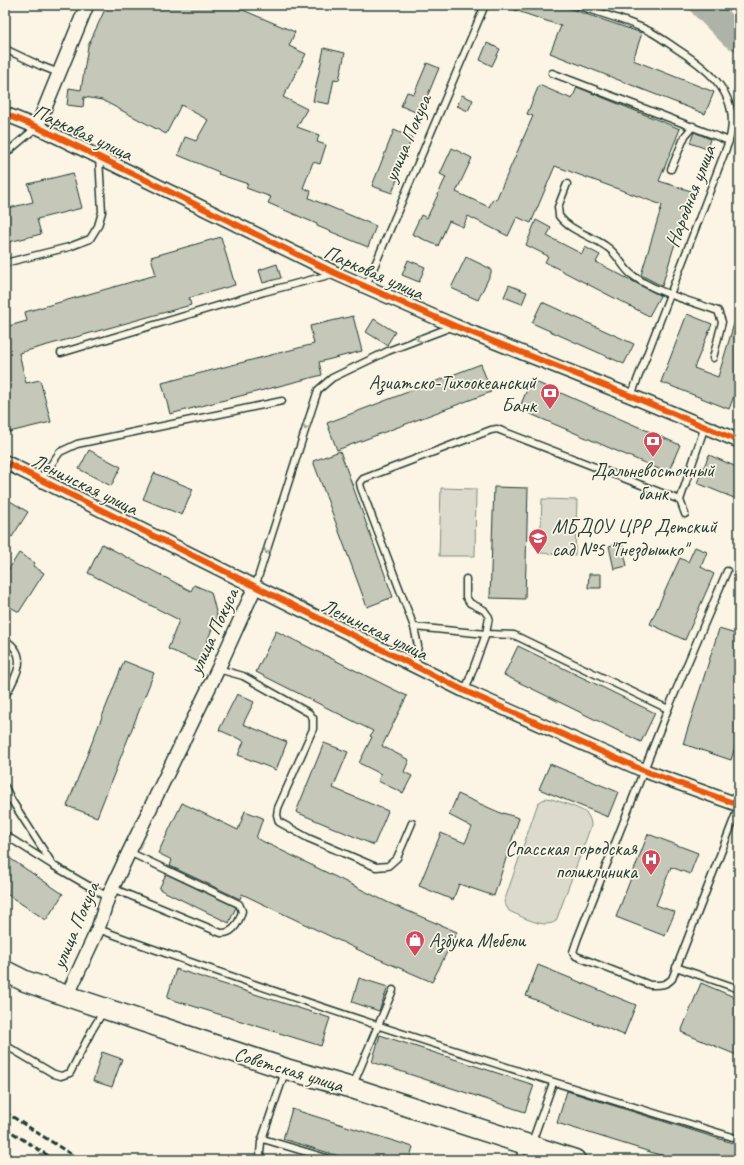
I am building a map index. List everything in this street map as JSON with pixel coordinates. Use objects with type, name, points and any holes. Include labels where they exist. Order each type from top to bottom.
[{"type":"main road","name":"Советская улица","points":[[5,971],[25,981],[67,996],[286,1069],[352,1088],[524,1150],[575,1160]]},
{"type":"street","points":[[37,127],[87,5]]},
{"type":"street","name":"Парковая улица","points":[[5,114],[37,127],[100,157],[335,273],[455,326],[739,441]]},
{"type":"street","name":"Ленинская улица","points":[[6,466],[40,480],[465,691],[645,771],[739,806]]},
{"type":"street","name":"улица Покуса","points":[[67,996],[98,929],[110,892],[218,669],[255,587]]},
{"type":"lane","name":"улица Покуса","points":[[366,286],[485,5]]},
{"type":"lane","points":[[577,5],[652,32],[699,63],[713,76],[724,92],[729,104],[732,124],[729,141]]},
{"type":"lane","points":[[5,49],[59,73]]},
{"type":"lane","name":"Народная улица","points":[[552,73],[729,141],[631,396]]},
{"type":"lane","points":[[671,169],[685,136],[693,126]]},
{"type":"lane","points":[[5,154],[37,127]]},
{"type":"lane","points":[[5,264],[69,247],[90,239],[98,226],[102,212],[100,157]]},
{"type":"lane","points":[[567,184],[558,207],[559,216],[569,227],[597,240],[609,248],[620,259],[630,274],[652,287],[718,311],[722,322],[713,358]]},
{"type":"lane","points":[[61,353],[264,292],[335,273]]},
{"type":"lane","name":"улица Покуса","points":[[255,587],[318,390],[332,378],[388,351],[455,326]]},
{"type":"lane","points":[[40,480],[60,452],[77,444],[282,401]]},
{"type":"lane","points":[[685,514],[680,500],[705,426]]},
{"type":"lane","points":[[414,666],[418,646],[414,627],[361,488],[360,483],[363,479],[491,430],[497,430],[680,500]]},
{"type":"lane","points":[[727,571],[668,709],[645,771],[577,940],[574,952],[576,956],[650,985],[661,986],[668,983],[672,979],[739,806]]},
{"type":"lane","points":[[465,691],[486,634],[489,618],[484,610],[470,603],[466,597],[466,580]]},
{"type":"lane","points":[[414,627],[486,634],[514,635],[668,709]]},
{"type":"lane","points":[[5,640],[16,648],[20,658],[18,671],[5,696]]},
{"type":"lane","points":[[218,669],[243,676],[309,712],[313,718],[313,729],[278,808],[277,815],[279,822],[308,838],[376,867],[388,866],[397,858],[412,823]]},
{"type":"lane","points":[[5,786],[12,801],[54,866]]},
{"type":"lane","points":[[5,836],[54,866],[110,892],[221,933],[227,933],[233,930],[241,918],[242,911],[239,904],[129,852]]},
{"type":"lane","points":[[98,929],[192,963],[552,1083],[739,1140]]},
{"type":"lane","points":[[676,967],[739,989]]},
{"type":"lane","points":[[352,1088],[393,990]]},
{"type":"lane","points":[[5,1045],[54,1074],[61,1076],[68,1074],[70,1073],[92,1030],[105,1009]]},
{"type":"lane","points":[[262,1160],[260,1154],[263,1139],[286,1069]]},
{"type":"lane","points":[[524,1150],[552,1083]]},
{"type":"lane","points":[[263,1139],[333,1160]]},
{"type":"shaded area","points":[[441,488],[476,489],[475,556],[439,556]]},
{"type":"shaded area","points":[[542,499],[577,500],[575,555],[540,553]]},
{"type":"shaded area","points":[[547,798],[568,804],[584,812],[589,817],[591,826],[556,921],[545,924],[526,919],[509,911],[504,902],[538,803]]},
{"type":"building","points":[[107,5],[231,5],[295,32],[289,46],[306,54],[283,97],[307,109],[297,127],[319,135],[317,142],[326,145],[320,164],[313,162],[303,188],[311,191],[309,198],[376,226],[368,247],[317,226],[317,224],[268,203],[271,197],[246,188],[248,184],[218,174],[219,172],[178,155],[185,137],[196,141],[208,120],[181,105],[166,134],[102,100],[84,97],[83,107],[67,105],[69,88],[81,90],[88,46]]},
{"type":"building","points":[[506,5],[559,5],[642,33],[633,60],[714,92],[705,114],[550,53],[561,26],[506,7]]},
{"type":"building","points":[[487,43],[500,49],[492,66],[480,60]]},
{"type":"building","points":[[324,48],[345,53],[339,80],[334,79],[329,104],[313,101]]},
{"type":"building","points":[[427,63],[439,68],[420,114],[401,106],[407,92],[414,94]]},
{"type":"building","points":[[539,85],[572,99],[577,87],[680,129],[659,181],[691,191],[662,286],[641,275],[662,205],[555,166],[531,223],[517,217],[508,236],[468,216],[463,227],[449,221],[438,246],[412,234],[421,215],[427,218],[446,177],[440,174],[452,148],[472,158],[456,192],[489,207],[493,199],[496,200],[533,116],[527,114]]},
{"type":"building","points":[[462,95],[473,100],[468,111],[457,106]]},
{"type":"building","points":[[394,130],[412,138],[396,177],[398,177],[392,193],[372,186]]},
{"type":"building","points":[[694,132],[710,139],[707,149],[690,143]]},
{"type":"building","points":[[73,173],[82,208],[37,219],[41,234],[5,243],[5,209],[33,202],[28,184]]},
{"type":"building","points":[[536,220],[551,228],[547,236],[582,254],[585,247],[600,255],[596,262],[659,295],[660,296],[649,316],[545,262],[548,256],[526,245]]},
{"type":"building","points":[[221,237],[235,285],[189,298],[191,305],[19,353],[26,383],[40,380],[51,422],[5,433],[5,327],[27,321],[25,312],[156,275],[151,257]]},
{"type":"building","points":[[466,257],[491,269],[491,273],[478,300],[451,288]]},
{"type":"building","points":[[408,260],[425,267],[419,282],[402,275]]},
{"type":"building","points":[[277,264],[281,278],[263,283],[259,270]]},
{"type":"building","points":[[509,285],[527,292],[522,304],[504,297]]},
{"type":"building","points":[[542,302],[634,344],[624,364],[532,323]]},
{"type":"building","points":[[687,314],[712,324],[694,368],[718,377],[736,317],[739,318],[739,383],[729,409],[661,382]]},
{"type":"building","points":[[353,316],[362,351],[319,362],[322,375],[170,414],[162,383],[314,344],[310,326]]},
{"type":"building","points":[[374,319],[395,332],[387,345],[366,332]]},
{"type":"building","points":[[481,364],[491,392],[337,450],[327,423]]},
{"type":"building","points":[[531,380],[680,445],[668,473],[519,409]]},
{"type":"building","points":[[89,450],[121,467],[111,486],[79,469]]},
{"type":"building","points":[[340,451],[393,597],[367,607],[313,461]]},
{"type":"building","points":[[709,455],[739,468],[739,500],[697,483]]},
{"type":"building","points":[[154,473],[193,489],[182,515],[143,499]]},
{"type":"building","points":[[494,487],[528,488],[525,599],[490,598]]},
{"type":"building","points":[[5,498],[28,512],[12,537],[5,532]]},
{"type":"building","points":[[622,543],[627,566],[614,569],[609,546]]},
{"type":"building","points":[[102,544],[191,591],[194,585],[211,592],[217,616],[199,662],[168,649],[179,620],[88,573]]},
{"type":"building","points":[[695,547],[707,552],[701,567],[714,574],[685,640],[650,624],[680,558],[688,562]]},
{"type":"building","points":[[19,553],[35,563],[33,566],[44,573],[19,612],[5,604],[5,575]]},
{"type":"building","points":[[589,574],[601,574],[601,588],[588,588]]},
{"type":"building","points":[[719,629],[739,635],[739,734],[731,760],[683,744]]},
{"type":"building","points":[[276,631],[407,696],[382,746],[409,760],[404,772],[412,776],[403,793],[378,781],[381,774],[359,763],[372,737],[370,736],[373,731],[256,672]]},
{"type":"building","points":[[518,646],[655,713],[641,742],[504,675]]},
{"type":"building","points":[[124,661],[154,673],[97,817],[67,806]]},
{"type":"building","points":[[237,694],[254,702],[243,724],[287,742],[276,770],[238,755],[244,741],[219,730]]},
{"type":"building","points":[[324,743],[348,752],[333,788],[388,811],[374,845],[296,812]]},
{"type":"building","points":[[550,764],[618,792],[608,817],[539,789]]},
{"type":"building","points":[[458,794],[503,814],[519,818],[494,896],[459,884],[453,900],[419,886],[441,833],[465,843],[472,827],[449,815]]},
{"type":"building","points":[[182,803],[238,830],[245,811],[263,818],[256,838],[389,903],[457,932],[432,982],[365,953],[242,894],[240,899],[170,866],[172,860],[158,853]]},
{"type":"building","points":[[648,834],[698,853],[690,874],[671,867],[656,905],[675,912],[665,936],[616,917]]},
{"type":"building","points":[[5,855],[63,894],[46,920],[5,893]]},
{"type":"building","points":[[166,874],[236,907],[229,923],[159,889]]},
{"type":"building","points":[[538,965],[636,1005],[624,1035],[526,996]]},
{"type":"building","points":[[176,969],[330,1018],[321,1046],[167,998]]},
{"type":"building","points":[[359,978],[388,987],[379,1011],[352,1002]]},
{"type":"building","points":[[701,983],[739,999],[739,1056],[681,1032]]},
{"type":"building","points":[[380,1035],[534,1085],[525,1112],[372,1062]]},
{"type":"building","points":[[102,1052],[122,1059],[112,1087],[93,1081]]},
{"type":"building","points":[[567,1091],[739,1145],[739,1160],[676,1160],[557,1123]]},
{"type":"building","points":[[292,1109],[413,1147],[409,1160],[352,1160],[283,1139]]},
{"type":"waterway","points":[[703,5],[733,35],[739,38]]},
{"type":"railway","points":[[5,1112],[80,1160]]},
{"type":"railway","points":[[5,1128],[55,1160]]},
{"type":"cycle path","points":[[5,114],[37,127],[335,273],[455,326],[739,441]]},
{"type":"cycle path","points":[[5,462],[465,691],[645,771],[739,805]]},
{"type":"place","name":"Азиатско-Тихоокеанский Банк","points":[[550,410]]},
{"type":"place","name":"Дальневосточный банк","points":[[653,458]]},
{"type":"place","name":"МБДОУ ЦРР Детский сад №5 \"Гнездышко\"","points":[[538,555]]},
{"type":"place","name":"Спасская городская поликлиника","points":[[651,876]]},
{"type":"place","name":"Азбука Мебели","points":[[415,957]]}]
